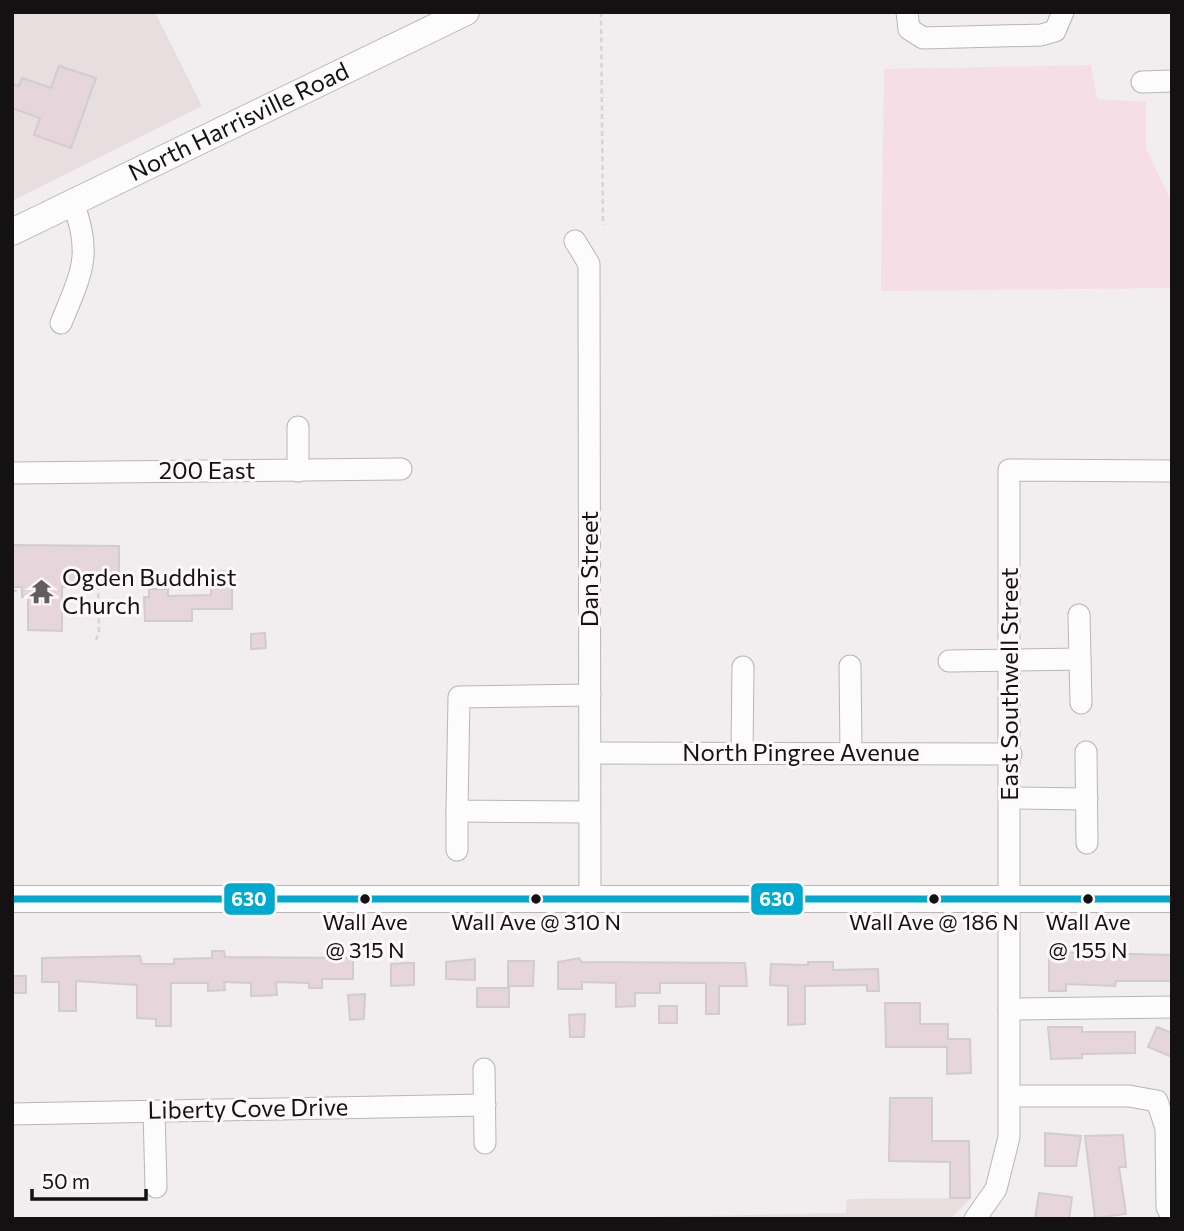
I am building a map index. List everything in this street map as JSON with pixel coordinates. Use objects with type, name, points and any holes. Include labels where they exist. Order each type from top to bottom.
[{"type":"main road","name":"North Harrisville Road","points":[[12,232],[466,12]]},
{"type":"main road","points":[[12,899],[1172,899]]},
{"type":"street","points":[[907,12],[909,29],[923,38],[1041,35],[1055,31],[1063,12]]},
{"type":"street","points":[[1143,82],[1172,81]]},
{"type":"street","points":[[61,323],[83,266],[86,248],[83,229],[73,203]]},
{"type":"street","name":"Dan Street","points":[[575,241],[589,264],[590,901]]},
{"type":"street","points":[[298,427],[298,471]]},
{"type":"street","name":"200 East","points":[[12,473],[401,470]]},
{"type":"street","name":"East Southwell Street","points":[[975,1219],[996,1189],[1009,1137],[1009,470],[1172,471]]},
{"type":"street","points":[[1079,615],[1080,703]]},
{"type":"street","points":[[949,661],[1080,659]]},
{"type":"street","points":[[850,666],[850,752]]},
{"type":"street","points":[[743,667],[743,752]]},
{"type":"street","points":[[457,850],[459,697],[590,695]]},
{"type":"street","points":[[1086,751],[1087,843]]},
{"type":"street","name":"North Pingree Avenue","points":[[590,753],[1011,754]]},
{"type":"street","points":[[1010,798],[1087,799]]},
{"type":"street","points":[[457,811],[589,812]]},
{"type":"street","points":[[1009,1009],[1172,1007]]},
{"type":"street","points":[[484,1069],[485,1143]]},
{"type":"street","points":[[1010,1096],[1129,1096],[1157,1101],[1166,1128],[1167,1207],[1172,1217]]},
{"type":"street","name":"Liberty Cove Drive","points":[[12,1114],[485,1105]]},
{"type":"street","points":[[154,1111],[156,1186]]},
{"type":"path","points":[[601,12],[603,225]]},
{"type":"path","points":[[96,640],[98,585]]},
{"type":"path","points":[[12,591],[22,591]]},
{"type":"shaded area","points":[[12,12],[155,12],[202,106],[12,201]]},
{"type":"shaded area","points":[[1091,65],[1097,99],[1146,102],[1146,148],[1172,203],[1172,288],[881,291],[884,69]]},
{"type":"shaded area","points":[[971,1198],[950,1219],[551,1219],[846,1213],[847,1199]]},
{"type":"building","points":[[59,66],[96,78],[71,148],[34,135],[40,118],[12,108],[12,84],[19,86],[22,78],[51,88]]},
{"type":"building","name":"Ogden Buddhist Church","points":[[12,545],[119,546],[119,584],[62,587],[62,631],[28,630],[28,597],[22,597],[22,587],[12,587]]},
{"type":"building","points":[[232,571],[232,609],[192,609],[192,621],[145,621],[144,597],[149,597],[149,589],[168,589],[168,596],[211,595],[211,572]]},
{"type":"building","points":[[265,633],[266,648],[251,649],[251,634]]},
{"type":"building","points":[[212,951],[224,951],[225,957],[353,958],[353,979],[322,979],[322,988],[309,988],[309,983],[276,982],[277,995],[251,996],[251,983],[224,982],[225,990],[208,991],[208,983],[171,983],[171,1026],[156,1026],[156,1019],[137,1018],[137,985],[76,981],[76,1011],[59,1011],[59,982],[42,982],[42,958],[140,956],[142,964],[174,964],[174,959],[212,958]]},
{"type":"building","points":[[1049,952],[1172,955],[1172,981],[1116,981],[1115,986],[1066,984],[1066,991],[1049,991]]},
{"type":"building","points":[[579,958],[582,962],[745,963],[747,986],[719,986],[719,1014],[706,1014],[706,983],[660,983],[660,993],[635,993],[635,1006],[616,1007],[616,983],[582,982],[582,989],[558,989],[558,962]]},
{"type":"building","points":[[475,959],[475,980],[446,979],[446,962]]},
{"type":"building","points":[[508,961],[534,961],[533,986],[508,986]]},
{"type":"building","points":[[808,962],[833,962],[833,970],[878,969],[879,991],[867,991],[867,985],[805,986],[805,1024],[788,1025],[788,986],[770,985],[771,964],[808,965]]},
{"type":"building","points":[[414,963],[414,985],[391,986],[391,964]]},
{"type":"building","points":[[12,976],[26,976],[26,993],[12,993]]},
{"type":"building","points":[[477,988],[509,988],[509,1007],[477,1007]]},
{"type":"building","points":[[365,994],[364,1019],[350,1020],[348,995]]},
{"type":"building","points":[[885,1003],[920,1003],[920,1024],[948,1024],[948,1039],[970,1039],[971,1073],[947,1074],[947,1047],[886,1047]]},
{"type":"building","points":[[659,1006],[677,1006],[677,1023],[659,1023]]},
{"type":"building","points":[[585,1014],[584,1037],[570,1037],[569,1015]]},
{"type":"building","points":[[1048,1027],[1082,1027],[1082,1032],[1135,1032],[1135,1053],[1082,1054],[1082,1058],[1051,1059]]},
{"type":"building","points":[[1157,1027],[1172,1033],[1172,1057],[1148,1047]]},
{"type":"building","points":[[890,1098],[932,1098],[932,1141],[969,1141],[970,1198],[950,1198],[950,1162],[889,1161]]},
{"type":"building","points":[[1045,1133],[1081,1136],[1076,1166],[1045,1166]]},
{"type":"building","points":[[1123,1135],[1126,1167],[1119,1167],[1126,1214],[1095,1218],[1085,1136]]},
{"type":"building","points":[[1039,1193],[1072,1197],[1069,1219],[1035,1219]]},
{"type":"transit line","name":"630","points":[[12,899],[1172,899]]},
{"type":"place","name":"Ogden Buddhist Church","points":[[42,592]]},
{"type":"place","name":"Wall Ave @ 315 N","points":[[365,899]]},
{"type":"place","name":"Wall Ave @ 310 N","points":[[536,899]]},
{"type":"place","name":"Wall Ave @ 186 N","points":[[934,899]]},
{"type":"place","name":"Wall Ave @ 155 N","points":[[1088,899]]}]
